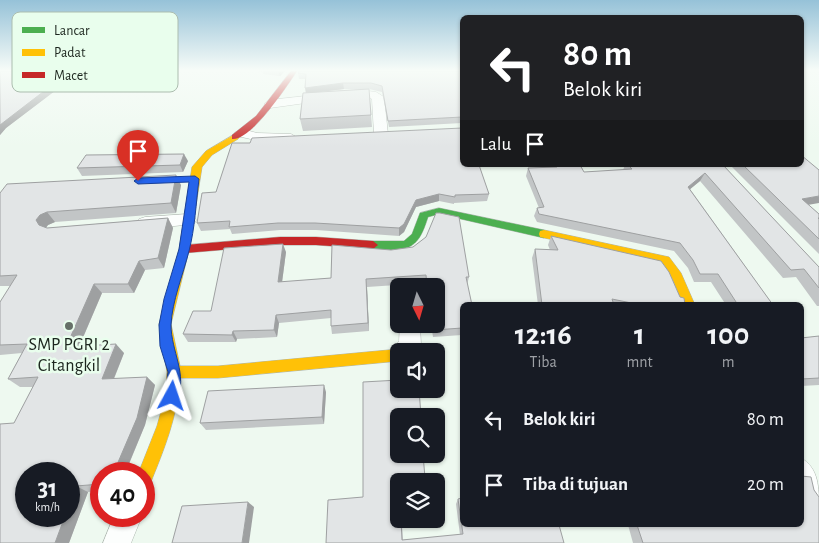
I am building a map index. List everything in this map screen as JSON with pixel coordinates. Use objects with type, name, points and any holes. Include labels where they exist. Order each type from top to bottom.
[{"type":"street","points":[[150,462],[172,396],[174,372],[167,346],[165,325],[170,299],[185,249],[197,167],[202,158],[228,139],[242,133],[276,96]]},
{"type":"street","points":[[270,104],[335,96]]},
{"type":"street","points":[[377,96],[382,134]]},
{"type":"street","points":[[242,133],[264,137],[301,138]]},
{"type":"street","points":[[176,180],[195,179]]},
{"type":"street","points":[[185,249],[280,241],[316,241],[403,247],[412,244],[417,239],[424,215],[439,211],[665,260],[677,276],[689,302]]},
{"type":"street","points":[[131,224],[188,220]]},
{"type":"street","points":[[174,372],[240,370],[390,356]]},
{"type":"street","points":[[804,475],[819,496]]},
{"type":"street","points":[[117,543],[124,527]]},
{"type":"building","points":[[0,96],[37,96],[0,125]]},
{"type":"building","points":[[303,96],[370,96],[371,115],[300,119]]},
{"type":"building","points":[[384,96],[460,96],[460,117],[388,121]]},
{"type":"building","points":[[460,128],[460,167],[480,167],[489,194],[455,195],[455,197],[439,194],[416,200],[404,224],[399,228],[315,223],[278,223],[229,227],[230,221],[197,223],[202,193],[216,192],[232,143],[250,143],[252,138]]},
{"type":"building","points":[[184,154],[180,165],[77,168],[86,155]]},
{"type":"building","points":[[804,158],[819,170],[819,196],[802,199],[819,214],[819,239],[745,167],[804,167]]},
{"type":"building","points":[[581,167],[584,172],[632,169],[630,167],[725,167],[819,267],[819,288],[804,269],[791,270],[705,173],[688,187],[771,302],[736,302],[718,274],[700,274],[693,260],[680,243],[539,214],[537,208],[544,207],[528,168]]},
{"type":"building","points":[[176,175],[171,203],[47,212],[40,215],[36,220],[39,225],[47,228],[168,218],[158,258],[139,261],[128,284],[94,284],[66,347],[116,344],[102,379],[147,377],[137,418],[118,462],[90,462],[90,485],[80,486],[80,462],[15,462],[15,527],[61,527],[55,543],[0,543],[0,424],[14,423],[38,377],[8,379],[27,344],[0,345],[0,302],[17,275],[0,276],[0,193],[7,184]]},
{"type":"building","points":[[436,213],[459,217],[469,277],[466,277],[471,302],[460,302],[460,328],[445,329],[445,278],[426,278],[426,275],[366,279],[368,323],[331,326],[331,310],[276,315],[274,330],[233,331],[232,335],[183,334],[193,311],[211,311],[224,248],[283,244],[278,282],[331,278],[332,245],[391,250],[413,247],[426,237]]},
{"type":"building","points":[[551,236],[661,261],[685,302],[626,302],[612,299],[613,302],[542,302],[535,249],[558,250]]},
{"type":"building","points":[[819,336],[819,378],[804,379],[804,338]]},
{"type":"building","points":[[390,380],[390,398],[420,398],[420,408],[390,408],[390,463],[424,463],[425,473],[390,473],[390,528],[401,528],[402,540],[463,534],[462,527],[560,527],[564,543],[326,543],[328,500],[363,497],[363,382]]},
{"type":"building","points":[[324,385],[322,417],[200,423],[208,391]]},
{"type":"building","points":[[804,476],[811,477],[814,490],[819,497],[819,543],[643,543],[638,527],[804,527]]},
{"type":"building","points":[[248,502],[242,543],[172,543],[182,506]]},
{"type":"traffic: fast","points":[[373,245],[402,246],[407,244],[416,235],[424,215],[439,211],[544,234]]},
{"type":"traffic: slow","points":[[150,462],[164,426],[172,397],[174,372],[165,324],[184,250],[197,167],[209,153],[235,137]]},
{"type":"traffic: slow","points":[[544,234],[665,260],[677,276],[688,302]]},
{"type":"traffic: slow","points":[[174,372],[218,372],[390,356]]},
{"type":"traffic: jam","points":[[235,137],[259,118],[275,96]]},
{"type":"traffic: jam","points":[[185,249],[280,241],[316,241],[373,245]]},
{"type":"place","name":"SMP PGRI 2 Citangkil","points":[[69,326]]},
{"type":"route","points":[[138,181],[195,179],[185,249],[170,299],[165,325],[167,346],[174,372],[172,396]]}]
